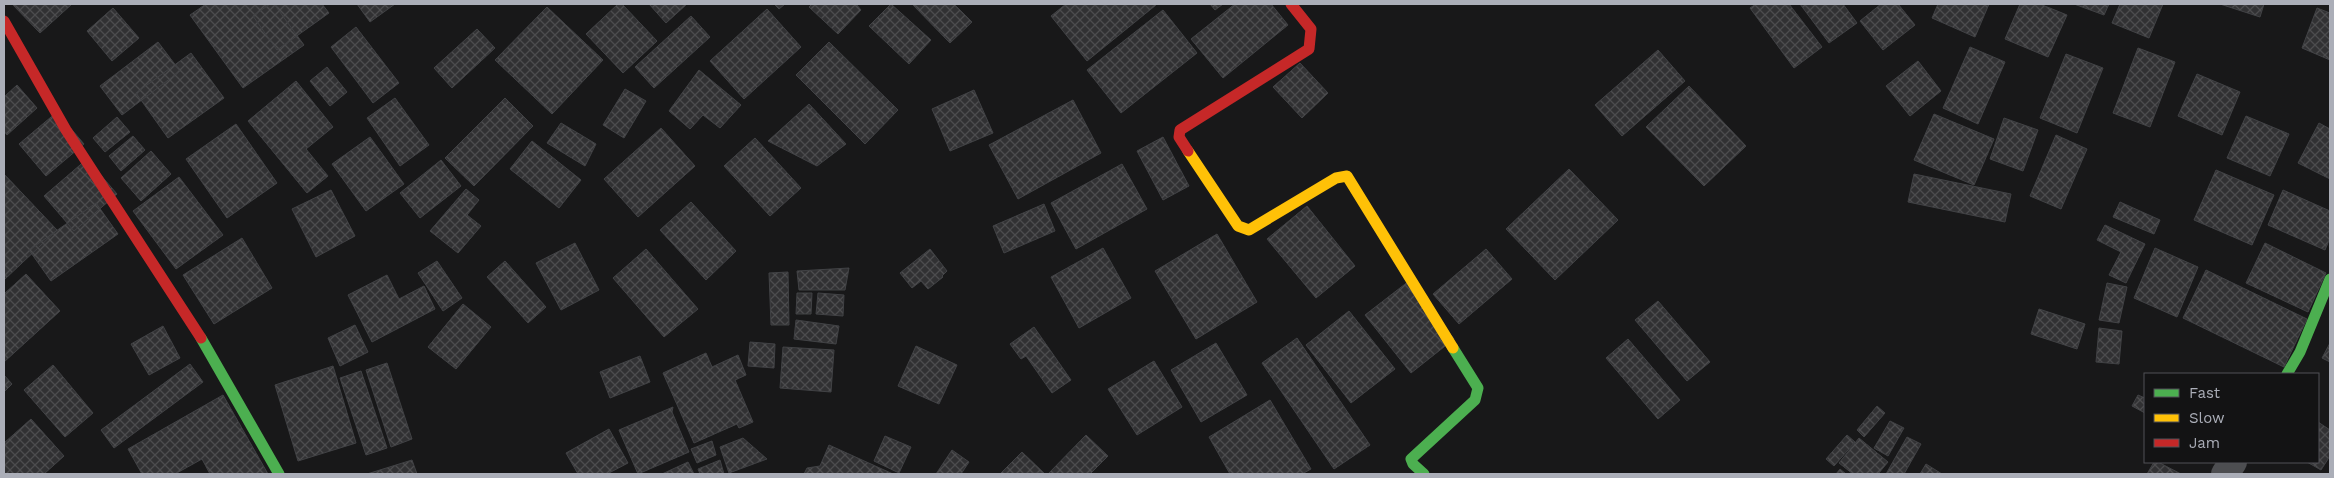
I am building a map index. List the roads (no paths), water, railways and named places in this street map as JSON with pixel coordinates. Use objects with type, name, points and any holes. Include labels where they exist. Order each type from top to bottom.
[{"type":"street","points":[[1292,4],[1310,29],[1308,49],[1185,126],[1180,130],[1178,137],[1238,226],[1242,229],[1249,230],[1336,178],[1346,176],[1478,388],[1475,400],[1411,459],[1413,464],[1424,474]]},
{"type":"street","points":[[4,21],[66,130],[202,340],[280,474]]},
{"type":"street","points":[[2288,373],[2300,352],[2330,279]]},
{"type":"street","points":[[2225,474],[2232,463]]}]
